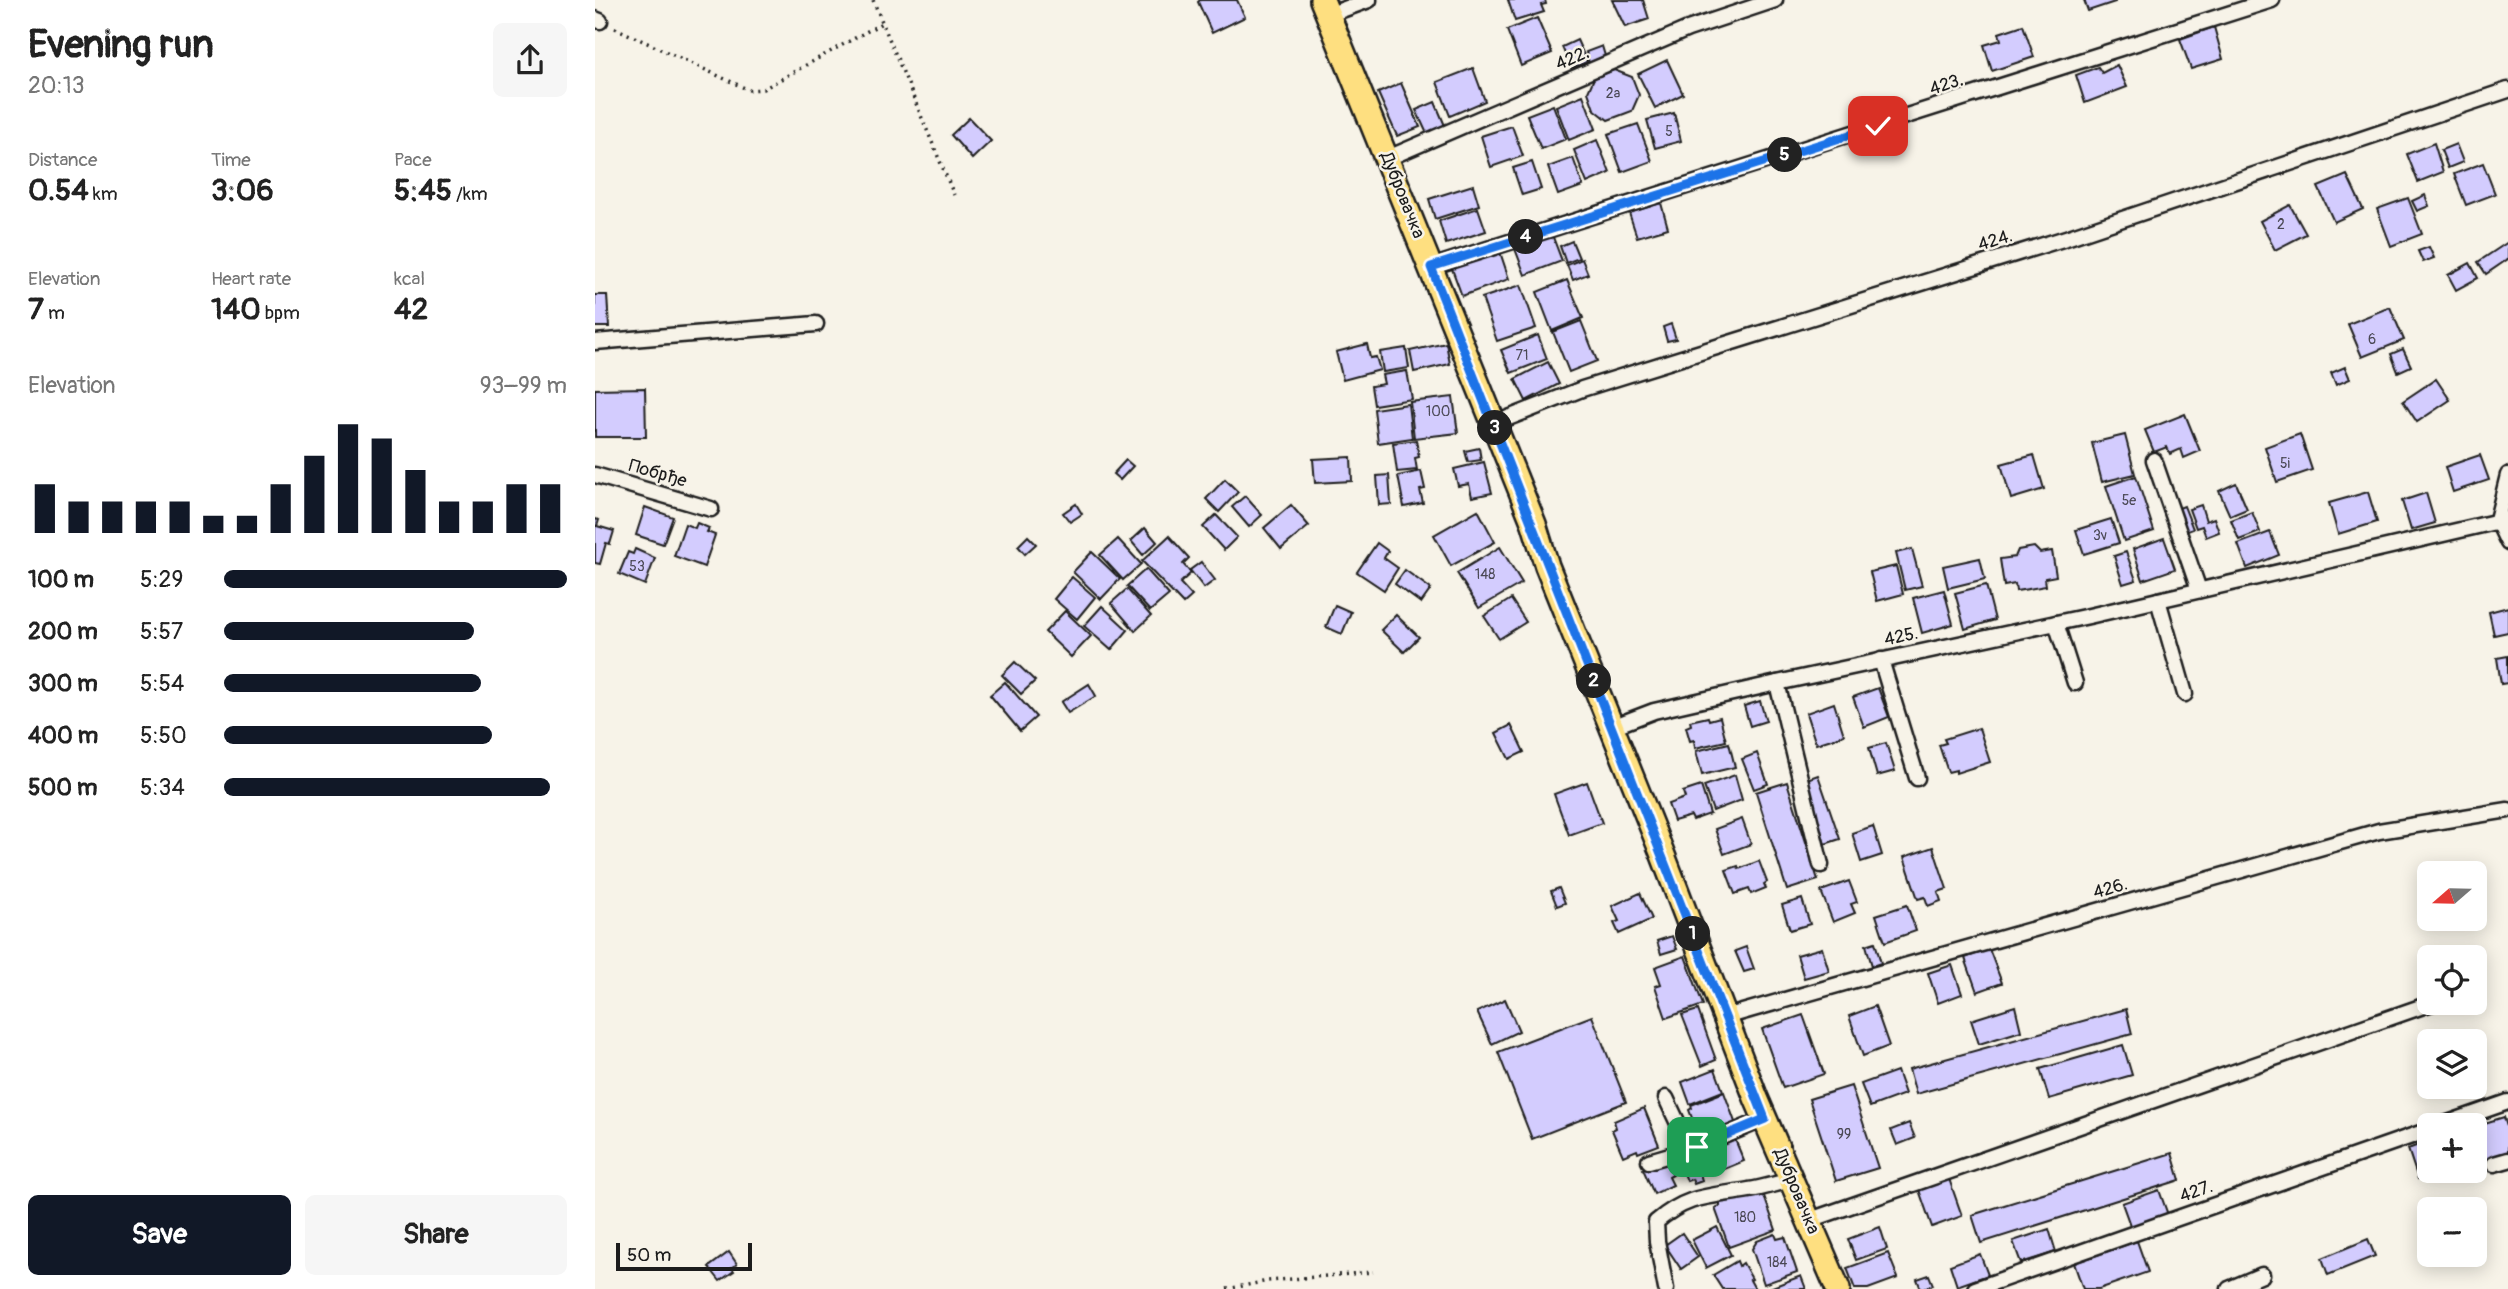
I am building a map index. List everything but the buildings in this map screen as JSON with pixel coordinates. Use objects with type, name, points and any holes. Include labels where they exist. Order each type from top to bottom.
[{"type":"main road","name":"Дубровачка","points":[[1325,7],[1534,524],[1547,566],[1765,1119],[1838,1289]]},
{"type":"street","points":[[1325,7],[1369,0]]},
{"type":"street","name":"422.","points":[[1388,158],[1688,29],[1775,0]]},
{"type":"street","name":"423.","points":[[1431,267],[2272,0]]},
{"type":"street","name":"424.","points":[[1493,424],[1582,389],[2066,238],[2508,90]]},
{"type":"street","points":[[595,342],[815,324]]},
{"type":"street","points":[[2154,460],[2199,590]]},
{"type":"street","name":"Побрђе","points":[[595,475],[711,509]]},
{"type":"street","points":[[2508,475],[2503,520],[2508,543]]},
{"type":"street","name":"425.","points":[[1612,727],[1654,711],[1777,682],[2056,623],[2503,520]]},
{"type":"street","points":[[2158,600],[2185,694]]},
{"type":"street","points":[[2056,623],[2075,683]]},
{"type":"street","points":[[1881,660],[1917,778]]},
{"type":"street","points":[[1777,682],[1821,865]]},
{"type":"street","name":"426.","points":[[1725,1017],[2379,831],[2508,810]]},
{"type":"street","points":[[1810,1220],[2417,1008]]},
{"type":"street","points":[[1666,1098],[1689,1149]]},
{"type":"street","points":[[2476,1113],[2508,1102]]},
{"type":"street","points":[[1649,1161],[1689,1149],[1765,1119]]},
{"type":"street","name":"427.","points":[[1975,1289],[2417,1134]]},
{"type":"street","points":[[1666,1289],[1656,1222],[1671,1209],[1702,1196],[1749,1190],[1792,1180]]},
{"type":"street","points":[[2229,1289],[2262,1275]]},
{"type":"path","points":[[873,0],[954,195]]},
{"type":"path","points":[[597,20],[749,90],[763,89],[882,23]]},
{"type":"path","points":[[1227,1289],[1268,1281],[1373,1272]]},
{"type":"route","points":[[1697,1147],[1765,1119],[1431,267],[1878,126]]}]
